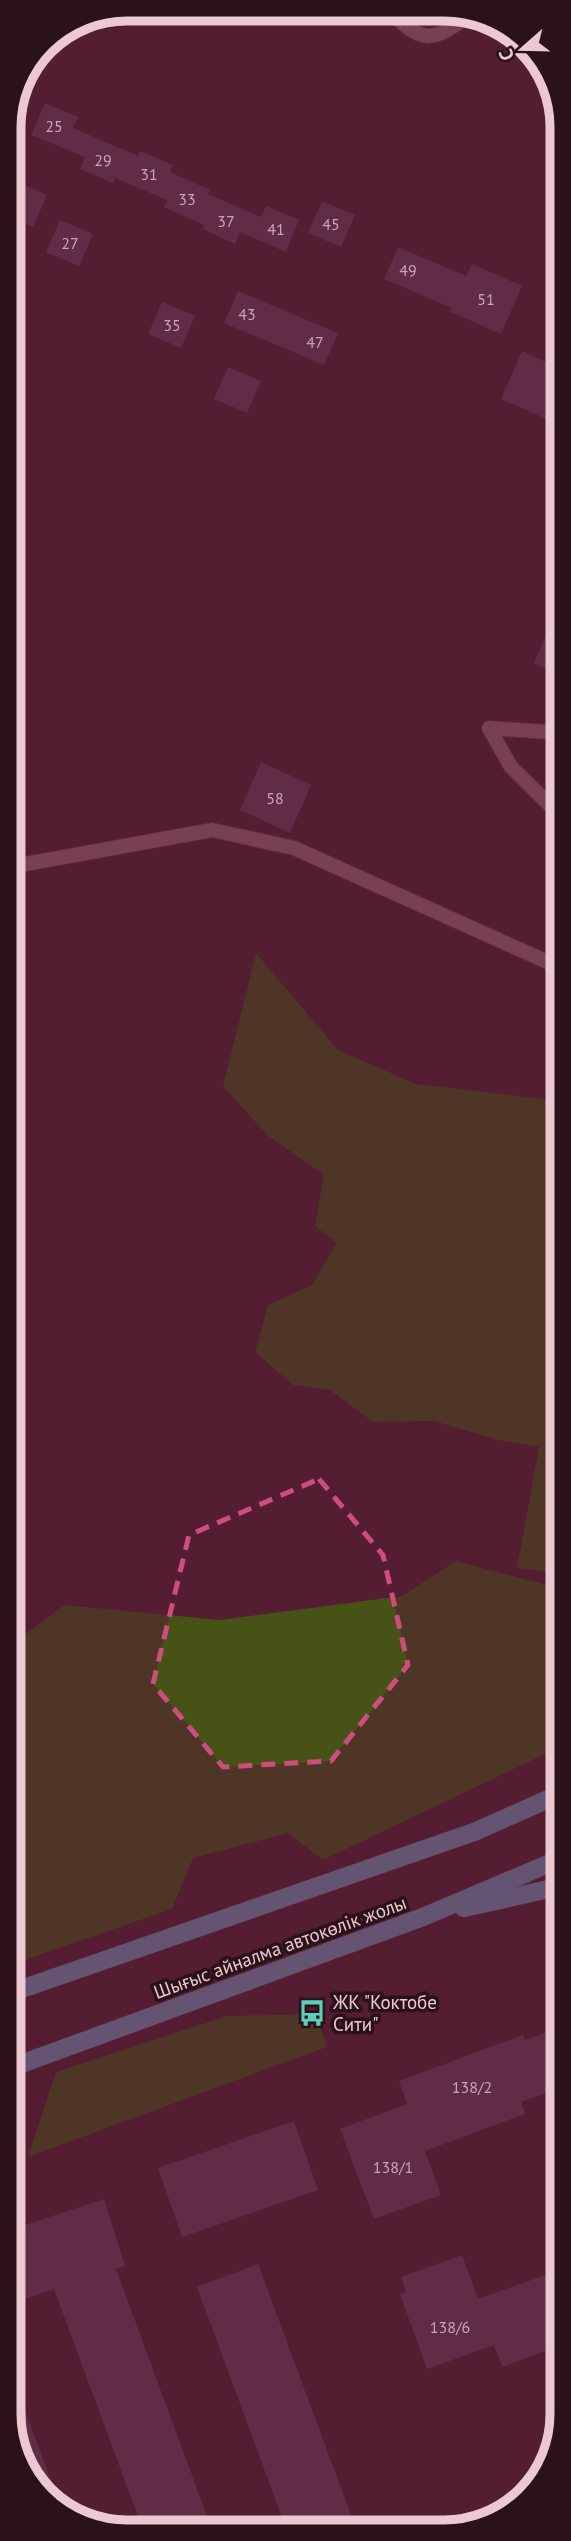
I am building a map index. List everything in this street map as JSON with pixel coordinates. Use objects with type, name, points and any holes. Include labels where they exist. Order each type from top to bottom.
[{"type":"main road","points":[[21,1989],[474,1832],[550,1798]]},
{"type":"main road","name":"Шығыс айналма автокөлік жолы","points":[[21,2064],[423,1917],[550,1863]]},
{"type":"main road","points":[[423,1917],[550,1889]]},
{"type":"street","points":[[400,21],[407,28],[425,37],[439,34],[458,22]]},
{"type":"street","points":[[550,732],[489,728],[511,767],[550,805]]},
{"type":"street","points":[[21,865],[212,830],[294,848],[550,963]]},
{"type":"highlighted area","points":[[319,1479],[383,1555],[408,1665],[331,1761],[223,1767],[153,1684],[189,1535]]},
{"type":"green space","points":[[256,953],[338,1050],[416,1084],[550,1100],[550,1572],[517,1568],[539,1447],[498,1440],[434,1421],[373,1422],[330,1390],[293,1385],[255,1352],[268,1305],[312,1285],[337,1243],[315,1226],[324,1175],[267,1135],[223,1086]]},
{"type":"green space","points":[[456,1561],[550,1586],[550,1752],[323,1860],[288,1833],[193,1858],[172,1909],[21,1961],[21,1638],[64,1605],[220,1620],[402,1596]]},
{"type":"green space","points":[[316,2014],[327,2047],[28,2157],[56,2072],[227,2016]]},
{"type":"building","points":[[45,103],[78,117],[73,128],[138,156],[140,151],[173,165],[170,172],[210,190],[208,194],[261,217],[266,206],[299,220],[286,252],[240,232],[235,244],[203,229],[204,225],[164,207],[167,200],[115,178],[113,183],[80,169],[85,157],[31,135]]},
{"type":"building","points":[[21,184],[47,195],[33,227],[21,222]]},
{"type":"building","points":[[322,201],[355,215],[341,247],[308,233]]},
{"type":"building","points":[[60,220],[93,234],[79,266],[46,252]]},
{"type":"building","points":[[398,247],[466,276],[472,264],[522,286],[501,334],[451,312],[452,308],[384,279]]},
{"type":"building","points":[[238,291],[338,333],[324,365],[224,323]]},
{"type":"building","points":[[162,302],[195,316],[181,348],[148,334]]},
{"type":"building","points":[[522,351],[550,364],[550,421],[501,399]]},
{"type":"building","points":[[228,367],[261,381],[247,413],[214,399]]},
{"type":"building","points":[[550,627],[550,671],[534,663]]},
{"type":"building","points":[[261,762],[311,785],[290,833],[240,810]]},
{"type":"building","points":[[550,2031],[550,2091],[521,2102],[525,2114],[425,2151],[441,2195],[374,2219],[340,2129],[407,2104],[399,2081],[523,2035],[525,2040]]},
{"type":"building","points":[[294,2121],[318,2190],[182,2237],[158,2168]]},
{"type":"building","points":[[104,2199],[125,2266],[116,2269],[208,2520],[139,2520],[54,2289],[21,2300],[21,2226]]},
{"type":"building","points":[[462,2255],[478,2299],[550,2273],[550,2349],[502,2367],[494,2345],[427,2369],[400,2294],[406,2292],[401,2277]]},
{"type":"building","points":[[258,2264],[353,2520],[283,2520],[197,2287]]},
{"type":"building","points":[[21,2399],[54,2489],[47,2484],[29,2455],[22,2428]]},
{"type":"place","name":"ЖК \"Коктобе Сити\"","points":[[312,2013]]}]
